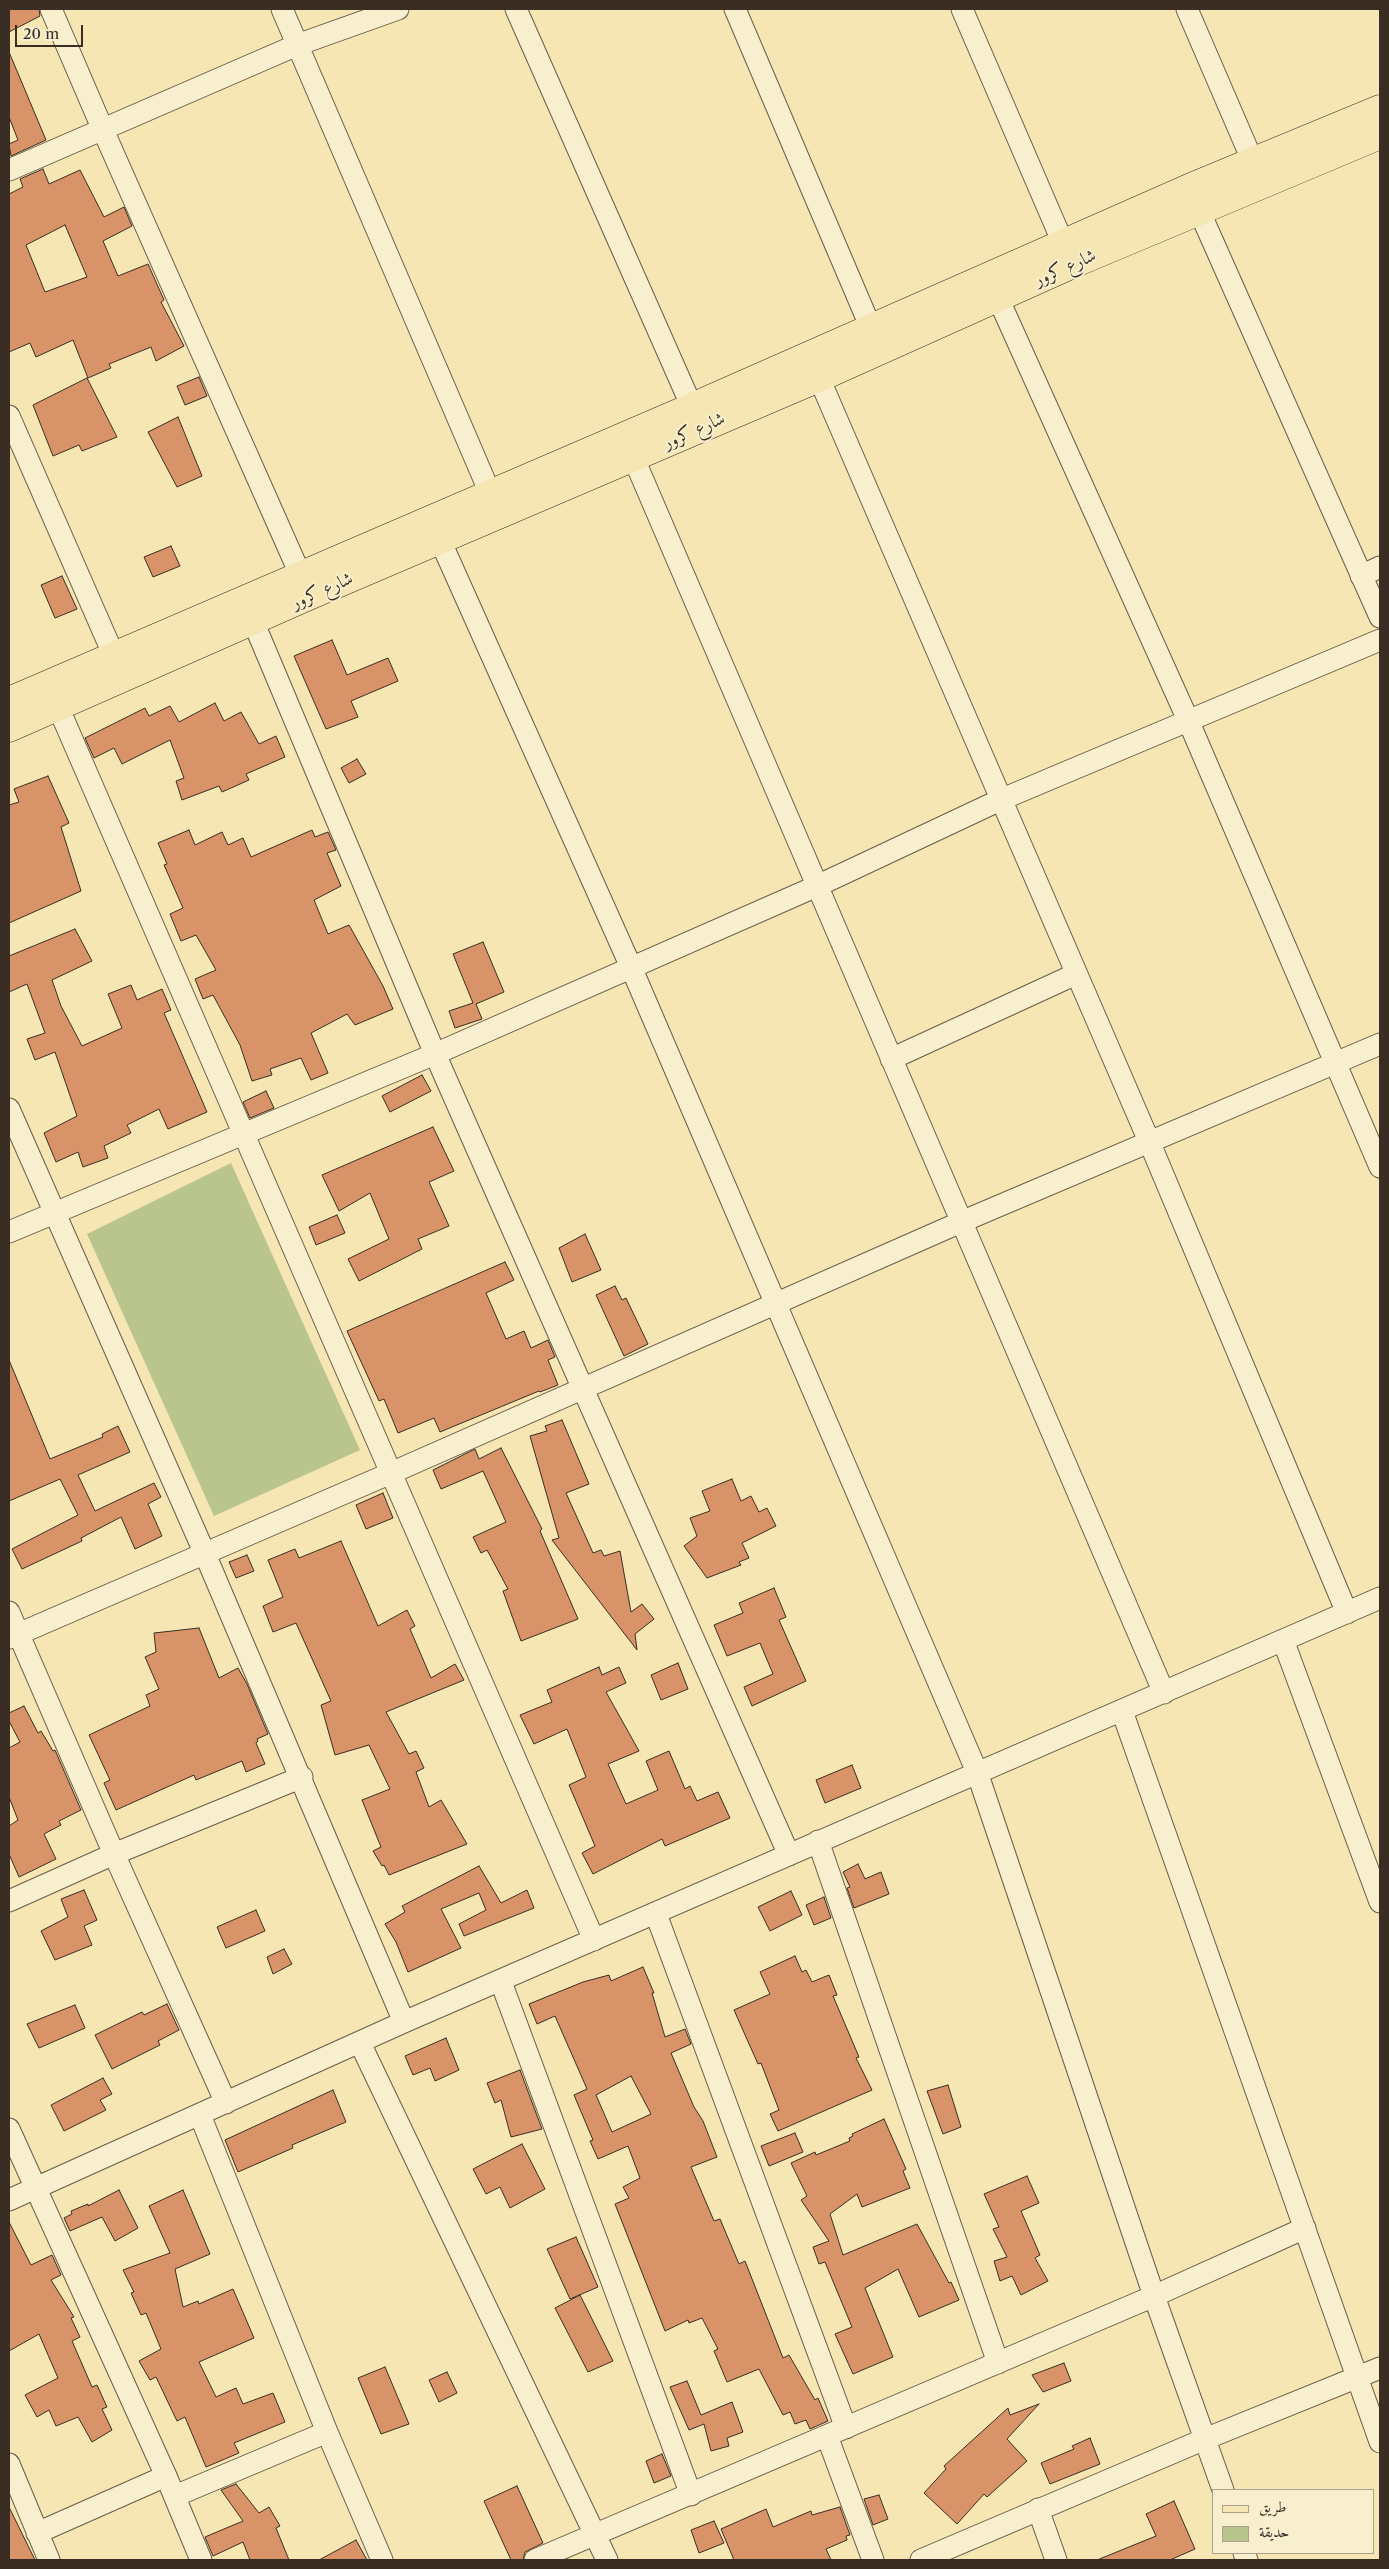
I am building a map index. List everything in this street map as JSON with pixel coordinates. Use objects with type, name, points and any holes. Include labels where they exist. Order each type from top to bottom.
[{"type":"main road","name":"شارع كرور","points":[[9,701],[53,695],[253,621],[634,459],[1073,264],[1194,200],[1257,173],[1380,108]]},
{"type":"main road","name":"شارع كرور","points":[[1257,173],[1380,135]]},
{"type":"main road","name":"شارع كرور","points":[[9,728],[53,695],[114,656],[300,574],[692,407],[870,326],[1063,243],[1194,200]]},
{"type":"street","points":[[52,9],[103,130],[300,574]]},
{"type":"street","points":[[282,9],[490,493]]},
{"type":"street","points":[[9,170],[297,45],[398,9]]},
{"type":"street","points":[[516,9],[692,407]]},
{"type":"street","points":[[735,9],[870,326]]},
{"type":"street","points":[[962,9],[1063,243]]},
{"type":"street","points":[[1187,9],[1257,173]]},
{"type":"street","points":[[1194,200],[1371,572],[1380,617]]},
{"type":"street","points":[[998,298],[1188,720],[1380,1167]]},
{"type":"street","points":[[819,378],[1149,1141],[1347,1613]]},
{"type":"street","points":[[9,416],[114,656]]},
{"type":"street","points":[[634,459],[1164,1693]]},
{"type":"street","points":[[440,540],[631,967],[977,1772],[1154,2296],[1223,2489]]},
{"type":"street","points":[[253,621],[435,1054],[788,1855]]},
{"type":"street","points":[[9,1232],[435,1054],[817,886],[1000,800],[1380,640]]},
{"type":"street","points":[[53,695],[594,1940]]},
{"type":"street","points":[[891,1059],[1076,974]]},
{"type":"street","points":[[14,1636],[391,1473],[961,1222],[1380,1044]]},
{"type":"street","points":[[9,1108],[302,1777],[404,2022]]},
{"type":"street","points":[[9,2200],[404,2022],[502,1982],[818,1841],[1380,1598]]},
{"type":"street","points":[[9,1612],[14,1636],[226,2103]]},
{"type":"street","points":[[1283,1640],[1380,1902]]},
{"type":"street","points":[[1122,1711],[1380,2442]]},
{"type":"street","points":[[9,1901],[114,1854],[302,1777]]},
{"type":"street","points":[[818,1841],[998,2363]]},
{"type":"street","points":[[656,1914],[846,2428]]},
{"type":"street","points":[[502,1982],[691,2495]]},
{"type":"street","points":[[360,2043],[607,2560]]},
{"type":"street","points":[[200,2115],[328,2432],[382,2560]]},
{"type":"street","points":[[9,2129],[175,2496],[201,2560]]},
{"type":"street","points":[[535,2560],[1154,2296],[1305,2228]]},
{"type":"street","points":[[921,2560],[1205,2438],[1380,2368]]},
{"type":"street","points":[[175,2496],[328,2432]]},
{"type":"street","points":[[826,2436],[873,2560]]},
{"type":"street","points":[[9,2464],[49,2560]]},
{"type":"street","points":[[37,2533],[166,2476]]},
{"type":"street","points":[[1038,2509],[1056,2560]]},
{"type":"green space","points":[[231,1163],[360,1450],[214,1516],[87,1234]]},
{"type":"building","points":[[9,9],[39,9],[40,16],[9,32]]},
{"type":"building","points":[[9,52],[46,140],[11,156],[9,144],[18,140],[9,117]]},
{"type":"building","points":[[43,169],[49,184],[80,170],[104,217],[124,207],[132,226],[103,241],[118,276],[148,264],[164,300],[161,302],[184,346],[156,361],[151,347],[109,364],[111,368],[88,378],[73,340],[36,357],[30,343],[9,352],[9,194],[23,187],[20,179]],"holes":[[[65,225],[87,277],[45,292],[26,245]]]},
{"type":"building","points":[[199,377],[207,396],[185,405],[177,386]]},
{"type":"building","points":[[87,378],[117,437],[82,451],[79,445],[53,456],[33,405]]},
{"type":"building","points":[[178,417],[202,476],[177,487],[148,432]]},
{"type":"building","points":[[171,546],[180,566],[153,577],[144,557]]},
{"type":"building","points":[[62,576],[77,609],[55,618],[41,585]]},
{"type":"building","points":[[332,640],[347,675],[388,658],[398,681],[351,701],[358,717],[326,729],[294,656]]},
{"type":"building","points":[[215,703],[224,721],[241,712],[259,744],[276,736],[285,757],[246,774],[249,780],[222,792],[219,786],[182,800],[176,781],[184,778],[170,740],[122,764],[114,748],[94,758],[85,738],[145,708],[149,716],[170,706],[179,722]]},
{"type":"building","points":[[357,759],[366,774],[349,783],[341,768]]},
{"type":"building","points":[[48,776],[69,823],[61,827],[81,891],[9,923],[9,805],[19,802],[14,789]]},
{"type":"building","points":[[189,830],[195,845],[222,832],[228,845],[243,838],[251,857],[312,830],[315,837],[328,832],[336,850],[327,853],[341,886],[314,900],[328,934],[349,925],[383,986],[393,1009],[355,1025],[347,1014],[311,1033],[328,1073],[311,1080],[301,1058],[270,1069],[272,1075],[252,1081],[240,1045],[213,995],[203,999],[195,979],[216,970],[196,935],[181,941],[170,914],[183,908],[164,865],[167,864],[158,843]]},
{"type":"building","points":[[75,929],[92,961],[52,980],[61,1006],[82,1046],[122,1028],[108,994],[131,985],[137,1000],[162,989],[171,1010],[164,1013],[207,1112],[168,1129],[159,1109],[127,1125],[131,1133],[104,1146],[108,1158],[83,1167],[78,1152],[56,1162],[44,1133],[77,1116],[55,1052],[35,1060],[27,1039],[45,1033],[27,984],[9,992],[9,956]]},
{"type":"building","points":[[483,942],[504,992],[476,1004],[482,1019],[455,1028],[449,1011],[473,1003],[453,954]]},
{"type":"building","points":[[422,1075],[431,1091],[390,1112],[382,1096]]},
{"type":"building","points":[[266,1091],[274,1108],[250,1118],[243,1102]]},
{"type":"building","points":[[433,1127],[454,1171],[429,1182],[449,1226],[418,1239],[422,1249],[359,1281],[348,1259],[389,1239],[370,1193],[339,1211],[322,1175]]},
{"type":"building","points":[[337,1215],[345,1233],[316,1245],[309,1227]]},
{"type":"building","points":[[585,1234],[601,1270],[572,1282],[559,1248]]},
{"type":"building","points":[[505,1262],[514,1280],[486,1293],[506,1339],[524,1331],[531,1348],[548,1340],[555,1357],[548,1360],[558,1385],[440,1432],[434,1418],[398,1433],[384,1399],[379,1401],[347,1331]]},
{"type":"building","points":[[615,1286],[622,1300],[626,1298],[648,1344],[624,1356],[596,1295]]},
{"type":"building","points":[[9,1360],[50,1459],[103,1437],[102,1434],[118,1426],[130,1452],[78,1475],[95,1511],[154,1483],[161,1497],[148,1504],[162,1536],[135,1549],[121,1517],[81,1538],[82,1541],[22,1569],[12,1549],[78,1515],[60,1479],[9,1501]]},
{"type":"building","points":[[562,1420],[589,1484],[566,1493],[593,1553],[601,1550],[604,1556],[620,1551],[631,1612],[642,1604],[654,1619],[635,1634],[637,1650],[552,1540],[559,1538],[530,1436],[547,1431],[545,1426]]},
{"type":"building","points":[[501,1448],[542,1529],[540,1531],[578,1619],[521,1641],[503,1591],[508,1589],[487,1550],[481,1553],[473,1537],[506,1522],[483,1471],[441,1489],[433,1470],[475,1449],[479,1459]]},
{"type":"building","points":[[732,1479],[741,1501],[751,1496],[759,1512],[767,1508],[776,1526],[742,1543],[749,1558],[739,1562],[741,1565],[707,1578],[684,1546],[697,1536],[690,1518],[710,1511],[702,1491]]},
{"type":"building","points":[[383,1493],[393,1518],[366,1529],[356,1505]]},
{"type":"building","points":[[341,1541],[378,1626],[407,1610],[415,1626],[410,1629],[431,1678],[455,1664],[464,1680],[386,1712],[409,1754],[416,1751],[424,1768],[416,1772],[429,1807],[441,1800],[467,1844],[389,1875],[373,1851],[381,1847],[362,1800],[390,1789],[369,1745],[335,1755],[321,1705],[331,1701],[296,1623],[273,1632],[263,1606],[283,1597],[268,1560],[295,1549],[299,1558]]},
{"type":"building","points":[[247,1555],[254,1571],[236,1578],[229,1562]]},
{"type":"building","points":[[774,1588],[786,1617],[779,1620],[806,1681],[752,1706],[744,1687],[773,1674],[760,1643],[727,1656],[714,1625],[743,1613],[739,1603]]},
{"type":"building","points":[[199,1628],[219,1678],[238,1668],[247,1684],[268,1734],[257,1739],[256,1743],[265,1764],[246,1772],[242,1761],[196,1780],[194,1775],[116,1810],[104,1783],[110,1780],[89,1735],[150,1706],[146,1695],[159,1689],[145,1657],[156,1652],[154,1633]]},
{"type":"building","points":[[678,1663],[688,1689],[661,1700],[651,1675]]},
{"type":"building","points":[[599,1667],[602,1675],[619,1667],[626,1683],[606,1692],[639,1751],[608,1764],[626,1804],[658,1790],[646,1761],[669,1751],[685,1789],[690,1786],[697,1801],[718,1792],[730,1818],[665,1846],[662,1839],[593,1874],[582,1853],[595,1846],[569,1785],[586,1777],[567,1729],[534,1744],[520,1715],[552,1702],[547,1690]]},
{"type":"building","points":[[24,1706],[38,1733],[41,1731],[53,1751],[55,1750],[81,1810],[59,1821],[61,1825],[44,1834],[56,1859],[19,1877],[9,1854],[9,1826],[18,1820],[9,1797],[9,1748],[20,1742],[9,1721],[9,1713]]},
{"type":"building","points":[[852,1765],[861,1788],[825,1803],[816,1780]]},
{"type":"building","points":[[858,1864],[865,1879],[881,1872],[889,1894],[854,1908],[847,1888],[850,1887],[843,1872]]},
{"type":"building","points":[[479,1866],[501,1903],[527,1890],[534,1908],[464,1936],[459,1924],[486,1910],[479,1893],[441,1909],[461,1948],[408,1972],[396,1942],[385,1924],[405,1912],[402,1906]]},
{"type":"building","points":[[84,1890],[97,1920],[84,1926],[92,1945],[55,1960],[41,1931],[68,1917],[61,1899]]},
{"type":"building","points":[[791,1891],[802,1915],[770,1931],[758,1907]]},
{"type":"building","points":[[824,1897],[831,1918],[814,1925],[806,1905]]},
{"type":"building","points":[[256,1910],[265,1931],[226,1948],[217,1927]]},
{"type":"building","points":[[284,1949],[292,1964],[273,1974],[267,1957]]},
{"type":"building","points":[[795,1956],[802,1972],[806,1970],[812,1982],[829,1975],[837,1995],[833,1996],[859,2057],[856,2058],[872,2090],[778,2131],[770,2114],[779,2110],[761,2063],[758,2064],[734,2010],[770,1994],[760,1972]]},
{"type":"building","points":[[643,1967],[654,1993],[652,1993],[665,2037],[685,2029],[691,2044],[671,2053],[694,2107],[703,2121],[717,2157],[691,2167],[714,2221],[720,2219],[739,2264],[745,2261],[783,2358],[789,2355],[815,2400],[818,2398],[828,2421],[810,2429],[806,2420],[795,2424],[790,2412],[783,2415],[759,2369],[727,2382],[714,2351],[718,2349],[702,2318],[689,2323],[688,2320],[665,2331],[615,2204],[629,2198],[623,2187],[640,2178],[628,2146],[598,2159],[590,2141],[593,2140],[574,2095],[587,2089],[555,2016],[537,2024],[529,2004],[583,1982],[609,1975],[611,1981]],"holes":[[[631,2076],[651,2114],[612,2132],[596,2095]]]},
{"type":"building","points":[[167,2004],[179,2030],[158,2041],[160,2045],[112,2069],[95,2035],[142,2012],[144,2015]]},
{"type":"building","points":[[75,2005],[85,2028],[39,2048],[27,2024]]},
{"type":"building","points":[[446,2038],[459,2070],[435,2081],[430,2068],[413,2075],[405,2056]]},
{"type":"building","points":[[520,2070],[542,2129],[511,2137],[501,2100],[495,2103],[487,2083]]},
{"type":"building","points":[[103,2078],[112,2094],[100,2100],[106,2110],[64,2131],[51,2105]]},
{"type":"building","points":[[948,2085],[961,2127],[943,2134],[927,2091]]},
{"type":"building","points":[[333,2090],[346,2122],[292,2145],[293,2148],[238,2172],[225,2140]]},
{"type":"building","points":[[884,2119],[906,2169],[903,2171],[910,2188],[862,2207],[857,2194],[830,2214],[843,2255],[917,2224],[949,2283],[951,2282],[959,2300],[919,2317],[898,2269],[865,2288],[893,2357],[853,2374],[835,2334],[852,2327],[825,2262],[819,2264],[813,2247],[829,2241],[801,2200],[807,2196],[791,2163],[815,2152],[816,2155],[850,2141],[849,2138],[853,2136],[852,2134]]},
{"type":"building","points":[[795,2133],[803,2152],[769,2166],[761,2146]]},
{"type":"building","points":[[522,2144],[545,2189],[510,2208],[500,2187],[486,2194],[473,2169]]},
{"type":"building","points":[[1027,2176],[1039,2203],[1021,2211],[1040,2255],[1035,2258],[1048,2281],[1021,2295],[1012,2276],[1000,2281],[994,2261],[1007,2257],[993,2229],[999,2227],[984,2194]]},
{"type":"building","points":[[119,2190],[138,2228],[115,2241],[102,2217],[70,2231],[64,2218],[72,2214],[71,2211],[88,2204],[88,2206]]},
{"type":"building","points":[[183,2190],[210,2254],[175,2269],[183,2307],[198,2301],[199,2304],[233,2289],[254,2338],[199,2362],[216,2397],[236,2388],[243,2404],[273,2393],[285,2422],[234,2443],[239,2453],[206,2467],[185,2417],[177,2421],[156,2377],[150,2380],[139,2361],[161,2349],[146,2313],[141,2315],[131,2293],[134,2292],[123,2270],[170,2253],[149,2206]]},
{"type":"building","points":[[9,2222],[31,2265],[52,2255],[61,2275],[51,2280],[74,2317],[71,2318],[80,2337],[72,2341],[92,2387],[97,2385],[107,2407],[102,2409],[112,2430],[92,2442],[78,2417],[56,2426],[49,2410],[37,2417],[25,2395],[58,2378],[39,2334],[9,2351]]},
{"type":"building","points":[[576,2237],[598,2287],[570,2299],[547,2249]]},
{"type":"building","points":[[580,2295],[613,2361],[588,2372],[555,2308]]},
{"type":"building","points":[[1064,2363],[1071,2381],[1043,2392],[1032,2375]]},
{"type":"building","points":[[385,2367],[409,2424],[381,2434],[358,2378]]},
{"type":"building","points":[[447,2372],[457,2393],[439,2402],[429,2380]]},
{"type":"building","points":[[687,2381],[701,2415],[732,2402],[743,2432],[727,2438],[729,2446],[711,2451],[704,2424],[689,2430],[670,2387]]},
{"type":"building","points":[[1039,2404],[1007,2439],[1027,2461],[987,2497],[984,2494],[957,2524],[924,2493],[946,2469],[944,2466],[1008,2408],[1010,2415]]},
{"type":"building","points":[[1090,2438],[1100,2464],[1050,2484],[1041,2463],[1074,2449],[1072,2446]]},
{"type":"building","points":[[662,2454],[671,2476],[654,2483],[646,2461]]},
{"type":"building","points":[[236,2484],[259,2513],[269,2507],[280,2526],[276,2528],[289,2560],[250,2560],[243,2542],[213,2556],[205,2537],[243,2521],[221,2490]]},
{"type":"building","points":[[517,2486],[543,2543],[525,2552],[523,2560],[511,2560],[484,2501]]},
{"type":"building","points":[[879,2495],[888,2519],[873,2525],[864,2499]]},
{"type":"building","points":[[1174,2501],[1195,2549],[1170,2560],[1097,2560],[1156,2536],[1146,2514]]},
{"type":"building","points":[[9,2507],[35,2560],[9,2560]]},
{"type":"building","points":[[840,2507],[850,2535],[846,2536],[847,2540],[826,2549],[831,2560],[734,2560],[721,2529],[766,2509],[773,2527],[811,2511],[812,2515]]},
{"type":"building","points":[[714,2521],[724,2543],[699,2553],[691,2530]]},
{"type":"building","points":[[356,2540],[367,2560],[319,2560]]}]
